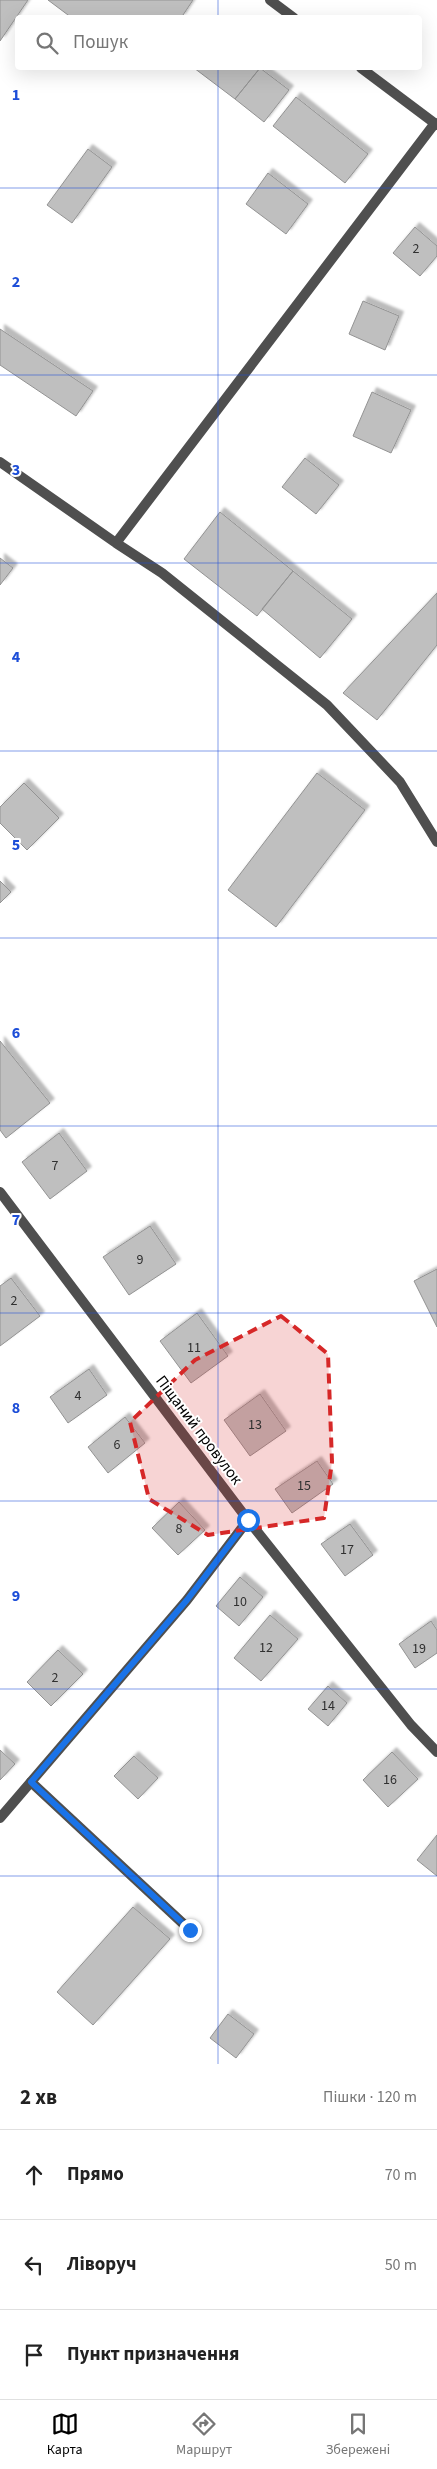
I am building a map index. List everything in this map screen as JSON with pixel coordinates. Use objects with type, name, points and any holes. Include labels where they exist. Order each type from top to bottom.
[{"type":"street","points":[[270,0],[290,15]]},
{"type":"street","points":[[116,543],[436,124],[363,70]]},
{"type":"street","points":[[0,462],[162,573],[327,705],[400,782],[437,842]]},
{"type":"street","name":"Піщаний провулок","points":[[0,1192],[248,1520],[411,1725],[437,1752]]},
{"type":"street","points":[[0,1818],[187,1600],[248,1520]]},
{"type":"street","points":[[31,1782],[190,1930]]},
{"type":"highlighted area","points":[[281,1316],[328,1354],[332,1462],[324,1518],[208,1535],[149,1499],[130,1422],[195,1360]]},
{"type":"building","points":[[0,0],[28,0],[18,15],[15,15],[15,19],[0,41]]},
{"type":"building","points":[[48,0],[193,0],[183,15],[68,15]]},
{"type":"building","points":[[197,70],[258,70],[235,99]]},
{"type":"building","points":[[258,70],[263,70],[289,90],[264,122],[235,99]]},
{"type":"building","points":[[296,97],[368,154],[345,183],[273,126]]},
{"type":"building","points":[[88,149],[112,167],[72,223],[47,205]]},
{"type":"building","points":[[268,173],[308,204],[286,234],[246,204]]},
{"type":"building","points":[[415,227],[437,246],[437,256],[420,276],[393,253]]},
{"type":"building","points":[[363,301],[399,316],[385,350],[349,334]]},
{"type":"building","points":[[0,329],[93,391],[76,416],[0,365]]},
{"type":"building","points":[[372,392],[411,410],[391,453],[353,436]]},
{"type":"building","points":[[305,458],[339,485],[316,514],[282,487]]},
{"type":"building","points":[[220,512],[293,571],[257,616],[184,559]]},
{"type":"building","points":[[0,558],[13,568],[0,585]]},
{"type":"building","points":[[293,571],[352,619],[320,658],[262,609]]},
{"type":"building","points":[[437,593],[437,645],[377,720],[343,693]]},
{"type":"building","points":[[317,773],[365,810],[276,927],[228,890]]},
{"type":"building","points":[[24,783],[59,818],[27,850],[0,823],[0,807]]},
{"type":"building","points":[[0,881],[11,892],[0,903]]},
{"type":"building","points":[[0,1041],[50,1103],[6,1138],[0,1130]]},
{"type":"building","points":[[59,1133],[87,1171],[50,1199],[22,1162]]},
{"type":"building","points":[[150,1226],[176,1264],[129,1295],[103,1257]]},
{"type":"building","points":[[437,1269],[437,1327],[414,1281]]},
{"type":"building","points":[[11,1278],[40,1316],[0,1346],[0,1286]]},
{"type":"building","points":[[197,1313],[228,1356],[191,1383],[160,1341]]},
{"type":"building","points":[[89,1369],[107,1395],[68,1423],[50,1397]]},
{"type":"building","points":[[260,1394],[286,1431],[250,1456],[224,1420]]},
{"type":"building","points":[[125,1417],[145,1443],[108,1473],[88,1447]]},
{"type":"building","points":[[317,1461],[333,1484],[292,1513],[275,1489]]},
{"type":"building","points":[[179,1502],[205,1530],[178,1555],[152,1528]]},
{"type":"building","points":[[350,1524],[373,1555],[345,1576],[321,1544]]},
{"type":"building","points":[[240,1577],[263,1597],[239,1626],[216,1606]]},
{"type":"building","points":[[270,1615],[298,1639],[261,1681],[234,1658]]},
{"type":"building","points":[[431,1621],[437,1630],[437,1653],[415,1668],[399,1644]]},
{"type":"building","points":[[58,1650],[83,1674],[51,1706],[27,1682]]},
{"type":"building","points":[[328,1686],[347,1703],[328,1726],[308,1709]]},
{"type":"building","points":[[0,1750],[15,1764],[0,1780]]},
{"type":"building","points":[[392,1752],[418,1779],[388,1807],[363,1780]]},
{"type":"building","points":[[134,1756],[158,1778],[138,1799],[114,1776]]},
{"type":"building","points":[[437,1835],[437,1876],[417,1860]]},
{"type":"building","points":[[133,1907],[170,1939],[93,2025],[57,1992]]},
{"type":"building","points":[[228,2014],[254,2034],[236,2058],[210,2038]]},
{"type":"route","points":[[190,1930],[31,1782],[187,1600],[248,1520]]}]
